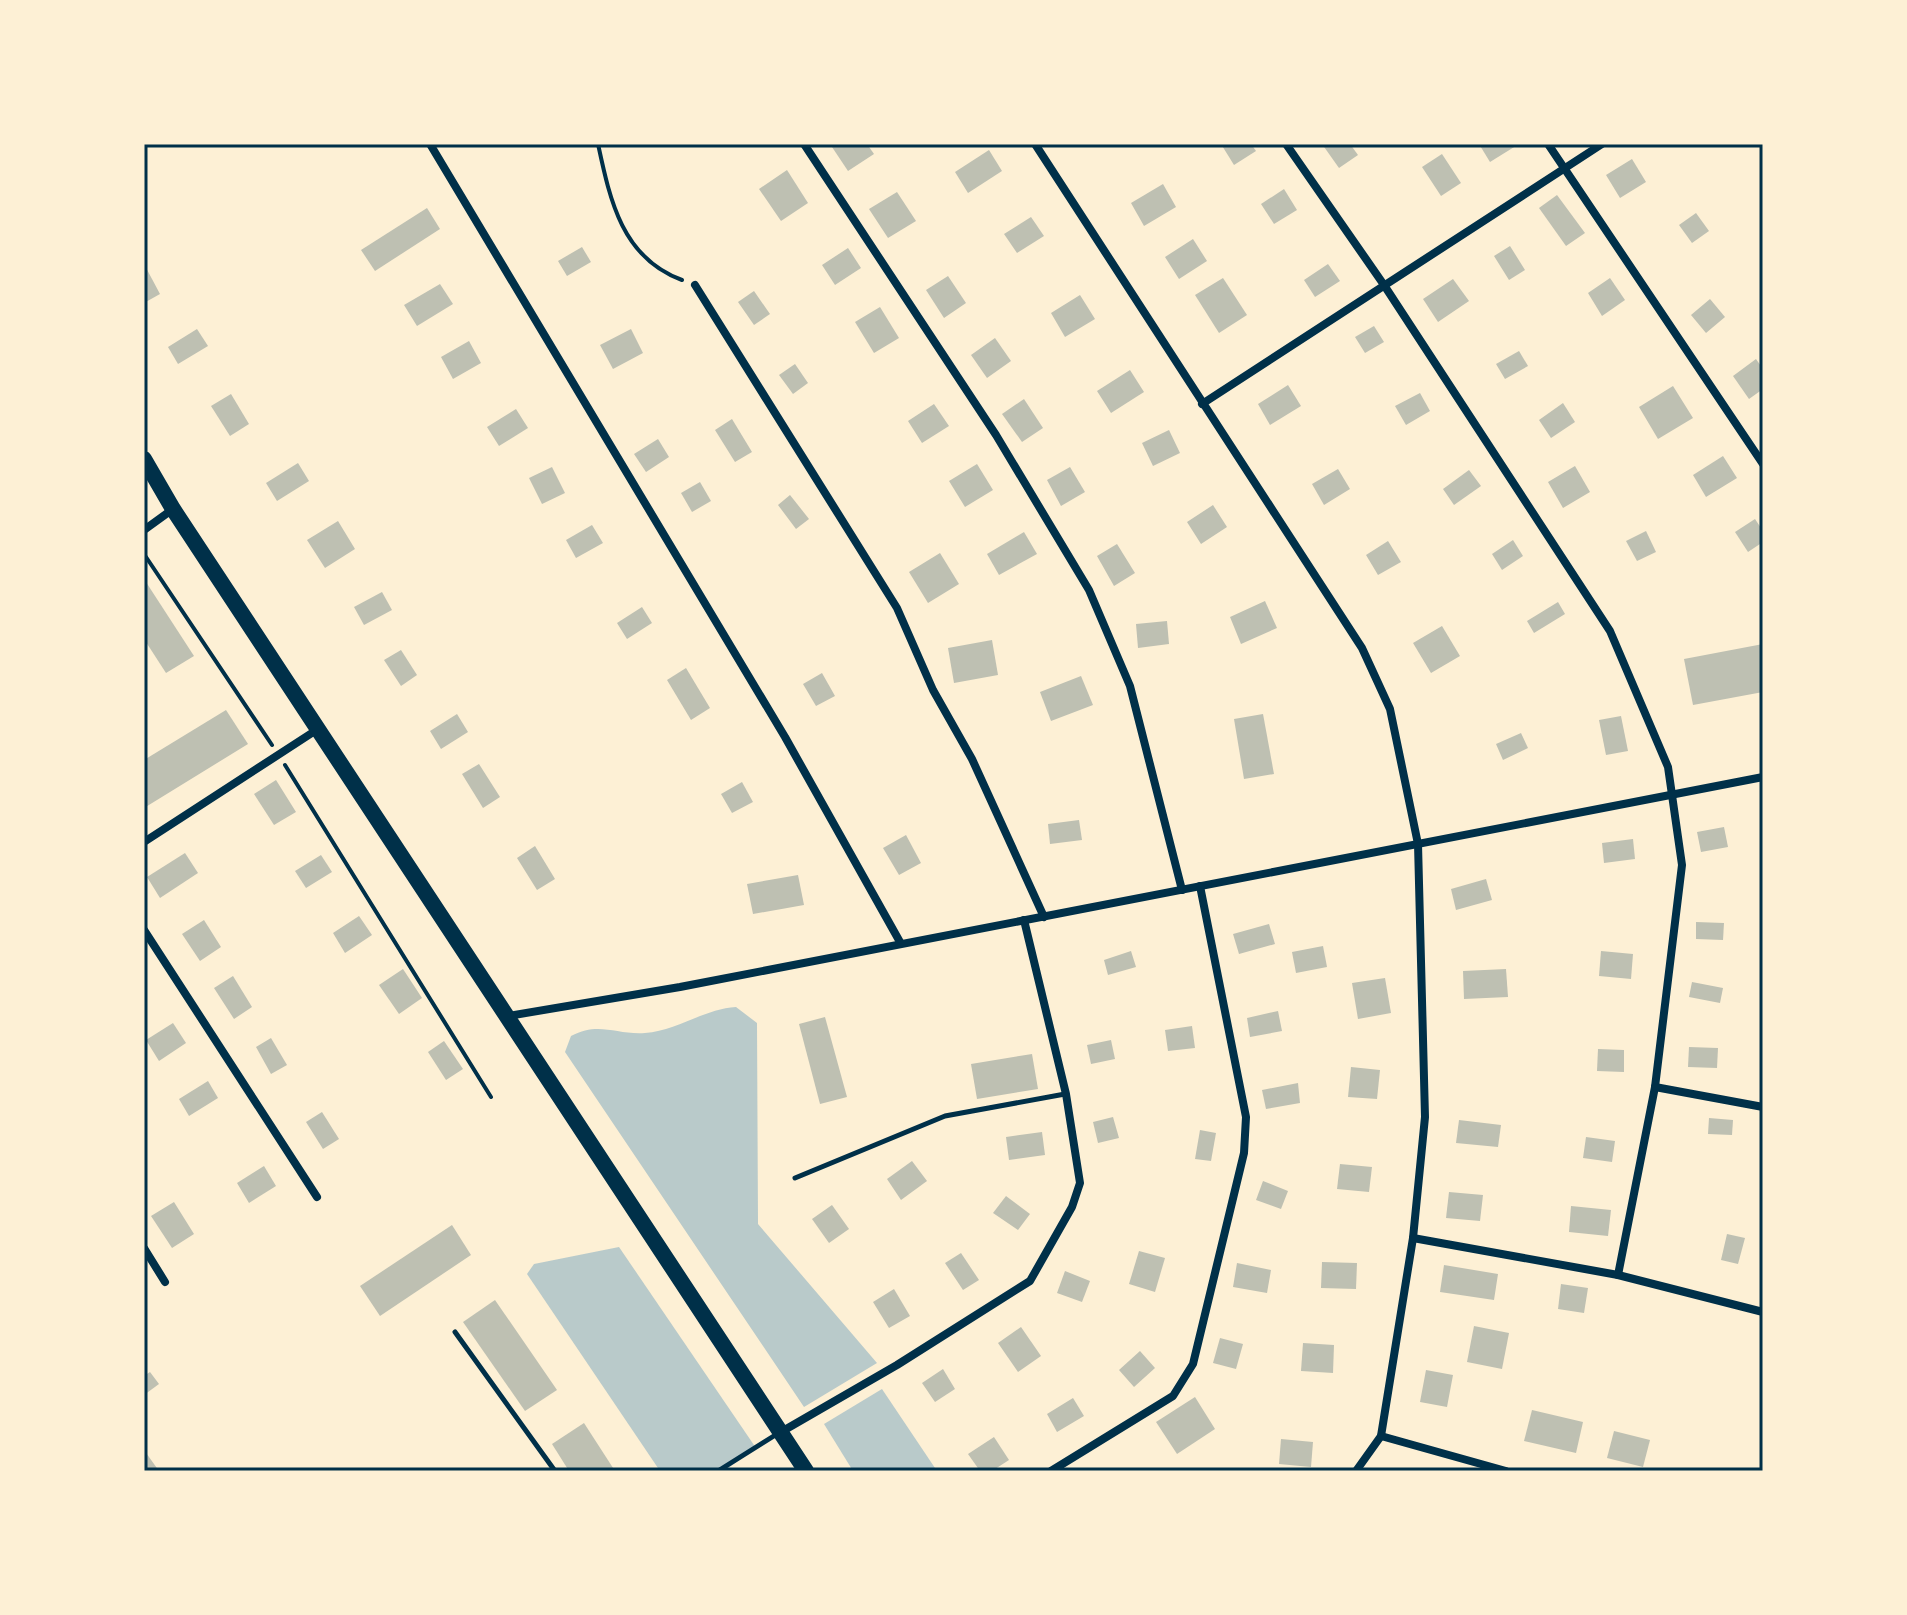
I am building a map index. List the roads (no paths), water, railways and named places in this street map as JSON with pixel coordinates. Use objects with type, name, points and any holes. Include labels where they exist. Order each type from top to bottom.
[{"type":"main road","points":[[144,459],[173,509],[806,1471]]},
{"type":"street","points":[[430,144],[777,723],[900,942]]},
{"type":"street","points":[[804,144],[996,435],[1089,590],[1130,686],[1182,890]]},
{"type":"street","points":[[1035,144],[1362,648],[1390,709],[1418,844],[1425,1117],[1413,1238],[1381,1436],[1356,1471]]},
{"type":"street","points":[[1286,144],[1384,285],[1610,631],[1668,767],[1675,796],[1682,865],[1655,1087],[1618,1275]]},
{"type":"street","points":[[1548,144],[1763,464]]},
{"type":"street","points":[[1202,404],[1602,144]]},
{"type":"street","points":[[695,285],[897,608],[933,690],[972,759],[1044,917]]},
{"type":"street","points":[[144,530],[173,509]]},
{"type":"street","points":[[144,842],[319,728]]},
{"type":"street","points":[[508,1016],[680,987],[1763,777]]},
{"type":"street","points":[[1051,1471],[1173,1396],[1193,1364],[1244,1153],[1246,1117],[1200,886]]},
{"type":"street","points":[[781,1432],[897,1365],[1030,1281],[1072,1207],[1080,1183],[1066,1094],[1024,920]]},
{"type":"street","points":[[144,930],[317,1197]]},
{"type":"street","points":[[1655,1087],[1763,1107]]},
{"type":"street","points":[[1413,1238],[1618,1275],[1763,1312]]},
{"type":"street","points":[[144,1248],[165,1282]]},
{"type":"street","points":[[1381,1436],[1506,1471]]},
{"type":"lane","points":[[795,1178],[945,1116],[1066,1094]]},
{"type":"lane","points":[[455,1332],[555,1471]]},
{"type":"lane","points":[[718,1471],[781,1432]]}]
